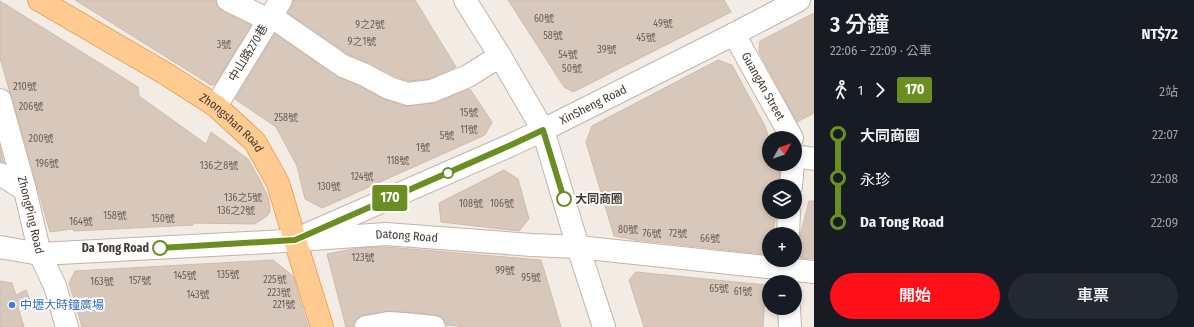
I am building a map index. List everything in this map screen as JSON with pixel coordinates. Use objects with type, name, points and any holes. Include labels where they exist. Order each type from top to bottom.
[{"type":"main road","name":"Zhongshan Road","points":[[39,0],[166,74],[216,106],[255,142],[268,162],[278,182],[322,327]]},
{"type":"street","points":[[228,0],[269,20],[278,21],[343,66],[365,75],[389,88],[408,94],[432,92],[468,76],[500,56]]},
{"type":"street","name":"中山路270巷","points":[[216,106],[281,0]]},
{"type":"street","points":[[465,0],[500,56],[543,130],[604,327]]},
{"type":"street","name":"XinSheng Road","points":[[295,240],[543,130],[799,0]]},
{"type":"street","name":"GuangAn Street","points":[[734,34],[788,131]]},
{"type":"street","name":"ZhongPing Road","points":[[0,100],[25,190],[40,254],[55,286],[67,327]]},
{"type":"street","points":[[802,157],[814,159]]},
{"type":"street","points":[[0,174],[25,190]]},
{"type":"street","name":"Datong Road","points":[[0,246],[40,254],[386,234],[578,247],[814,272]]},
{"type":"street","points":[[789,315],[790,327]]},
{"type":"street","points":[[366,327],[388,323],[434,327]]},
{"type":"building","points":[[75,0],[216,0],[217,7],[222,11],[251,25],[215,84],[211,85]]},
{"type":"building","points":[[293,0],[415,0],[456,67],[429,79],[409,81],[394,76],[349,55],[288,13],[292,6]]},
{"type":"building","points":[[508,0],[724,0],[731,12],[573,92],[564,87]]},
{"type":"building","points":[[0,1],[138,87],[139,96],[206,144],[211,132],[248,159],[268,197],[270,212],[267,216],[255,224],[193,223],[193,225],[74,231],[73,229],[50,232],[0,58]]},
{"type":"building","points":[[814,13],[814,113],[797,122],[759,52],[760,41]]},
{"type":"building","points":[[275,34],[336,76],[360,86],[383,99],[404,106],[434,103],[470,89],[492,122],[485,135],[322,208],[305,199],[297,166],[276,127],[235,99]]},
{"type":"building","points":[[718,60],[732,65],[767,131],[762,131],[762,171],[780,171],[779,179],[762,179],[762,219],[775,219],[774,227],[762,227],[762,254],[635,240],[614,236],[586,142],[592,126]]},
{"type":"building","points":[[0,147],[4,163],[0,162]]},
{"type":"building","points":[[504,170],[518,179],[529,219],[519,231],[441,222],[439,203]]},
{"type":"building","points":[[809,201],[814,201],[814,259],[802,258],[802,228]]},
{"type":"building","points":[[386,247],[541,260],[561,327],[466,327],[446,325],[442,317],[435,315],[389,311],[363,315],[354,322],[354,327],[346,327],[327,254],[358,248]]},
{"type":"building","points":[[273,260],[293,276],[308,327],[82,327],[69,283],[75,271]]},
{"type":"building","points":[[636,272],[762,285],[763,327],[644,327],[629,280]]},
{"type":"building","name":"中壢大時鐘廣場","points":[[0,281],[12,283],[16,295],[26,290],[31,303],[18,307],[24,327],[0,327]]},
{"type":"bus line","name":"170","points":[[160,248],[295,240],[543,130],[564,199]]},
{"type":"place","name":"大同商圈","points":[[564,199]]},
{"type":"place","name":"Da Tong Road","points":[[160,248]]},
{"type":"place","name":"中壢大時鐘廣場","points":[[12,305]]}]
